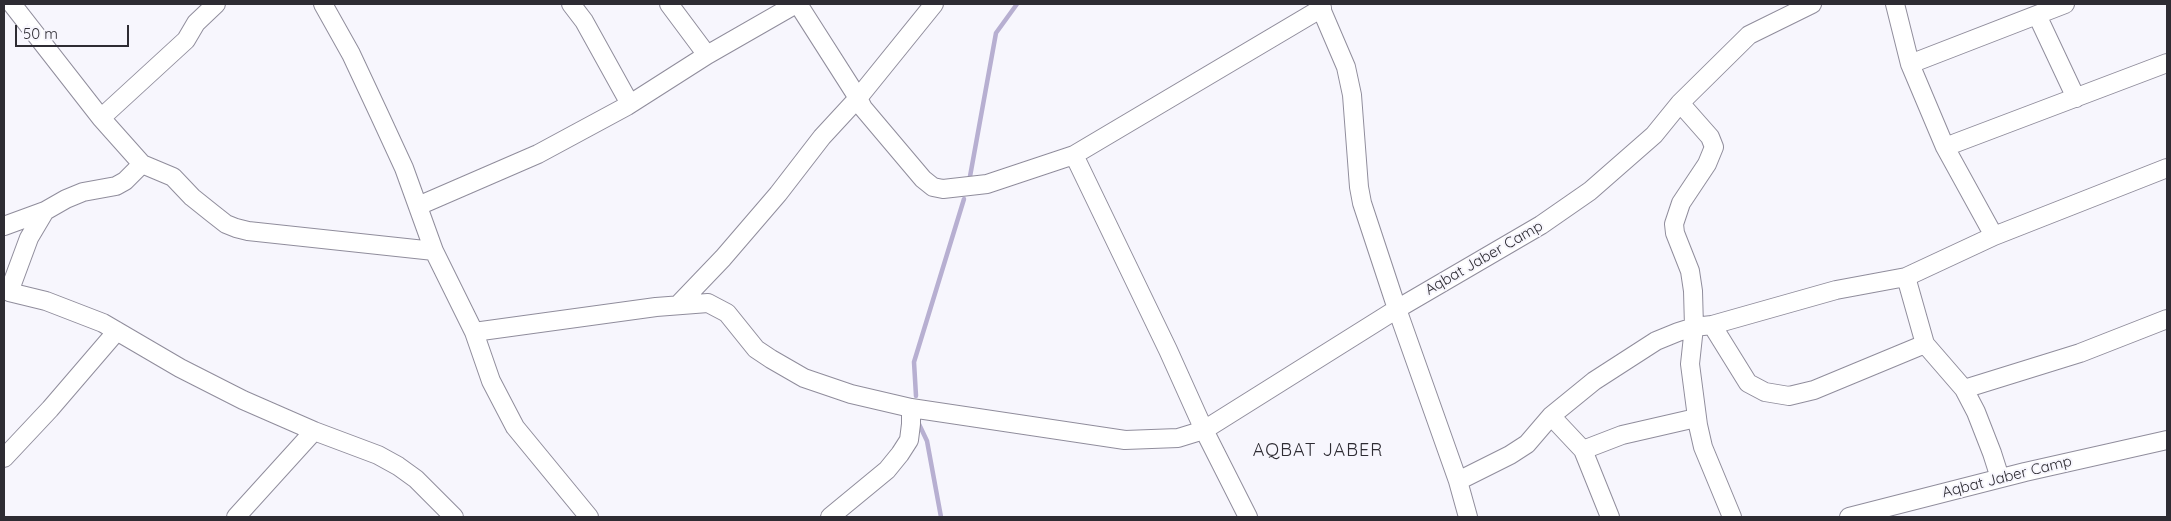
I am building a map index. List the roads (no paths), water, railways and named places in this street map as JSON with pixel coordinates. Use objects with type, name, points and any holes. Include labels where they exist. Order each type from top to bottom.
[{"type":"street","points":[[12,4],[101,118],[142,164],[173,177],[192,197],[226,224],[248,231],[434,251]]},
{"type":"street","points":[[101,118],[186,40],[196,23],[216,4]]},
{"type":"street","points":[[323,4],[351,54],[380,116],[418,206],[434,251],[474,332],[491,381],[515,427],[589,517]]},
{"type":"street","points":[[571,4],[584,21],[630,104]]},
{"type":"street","points":[[669,4],[707,55]]},
{"type":"street","points":[[418,206],[538,154],[630,104],[707,55],[797,4],[869,116],[922,179],[933,187],[943,189],[987,184],[1074,155],[1320,6],[1346,67],[1352,95],[1359,187],[1362,203],[1397,309],[1458,481],[1468,517]]},
{"type":"street","points":[[678,305],[778,194],[822,137],[858,98],[934,4]]},
{"type":"street","name":"Aqbat Jaber Camp","points":[[715,306],[727,313],[756,348],[771,359],[804,378],[851,394],[911,408],[1125,440],[1178,438],[1204,430],[1397,309],[1498,251],[1583,196],[1654,135],[1680,103],[1749,35],[1812,4]]},
{"type":"street","points":[[1895,4],[1910,64],[1945,147],[1994,236]]},
{"type":"street","points":[[1910,64],[2065,4]]},
{"type":"street","points":[[2037,15],[2076,98]]},
{"type":"street","points":[[1945,147],[2167,63]]},
{"type":"street","points":[[1680,103],[1710,137],[1714,148],[1707,164],[1681,203],[1674,224],[1675,233],[1690,271],[1693,291],[1694,327],[1690,364],[1696,418],[1703,447],[1732,517]]},
{"type":"street","points":[[1074,155],[1204,430],[1248,517]]},
{"type":"street","points":[[4,226],[45,211],[66,198],[83,192],[116,186],[125,181],[142,164]]},
{"type":"street","points":[[1458,481],[1510,455],[1527,444],[1551,416],[1620,364],[1656,341],[1694,327],[1712,325],[1836,290],[1906,277],[1994,236],[2167,168]]},
{"type":"street","points":[[45,211],[29,238],[6,292],[65,308],[104,323],[180,368],[314,431],[378,455],[416,479],[454,517]]},
{"type":"street","points":[[713,268],[710,295],[715,306]]},
{"type":"street","points":[[1906,277],[1925,344],[1964,389],[1976,412],[2000,478]]},
{"type":"street","points":[[474,332],[678,305],[708,303],[715,306]]},
{"type":"street","points":[[1964,389],[2080,353],[2167,319]]},
{"type":"street","points":[[1712,325],[1748,383],[1765,392],[1789,396],[1814,390],[1925,344]]},
{"type":"street","points":[[4,458],[50,409],[117,331]]},
{"type":"street","points":[[830,517],[888,470],[900,454],[908,440],[911,408]]},
{"type":"street","points":[[1551,416],[1583,450],[1610,517]]},
{"type":"street","points":[[1583,450],[1622,435],[1696,418]]},
{"type":"street","points":[[236,517],[314,431]]},
{"type":"street","name":"Aqbat Jaber Camp","points":[[1849,517],[2000,478],[2167,440]]},
{"type":"waterway","points":[[969,182],[996,33],[1017,4]]},
{"type":"waterway","points":[[916,396],[914,362],[964,199]]},
{"type":"waterway","points":[[918,422],[927,441],[941,517]]},
{"type":"district","name":"AQBAT JABER","points":[[1318,451]]}]
